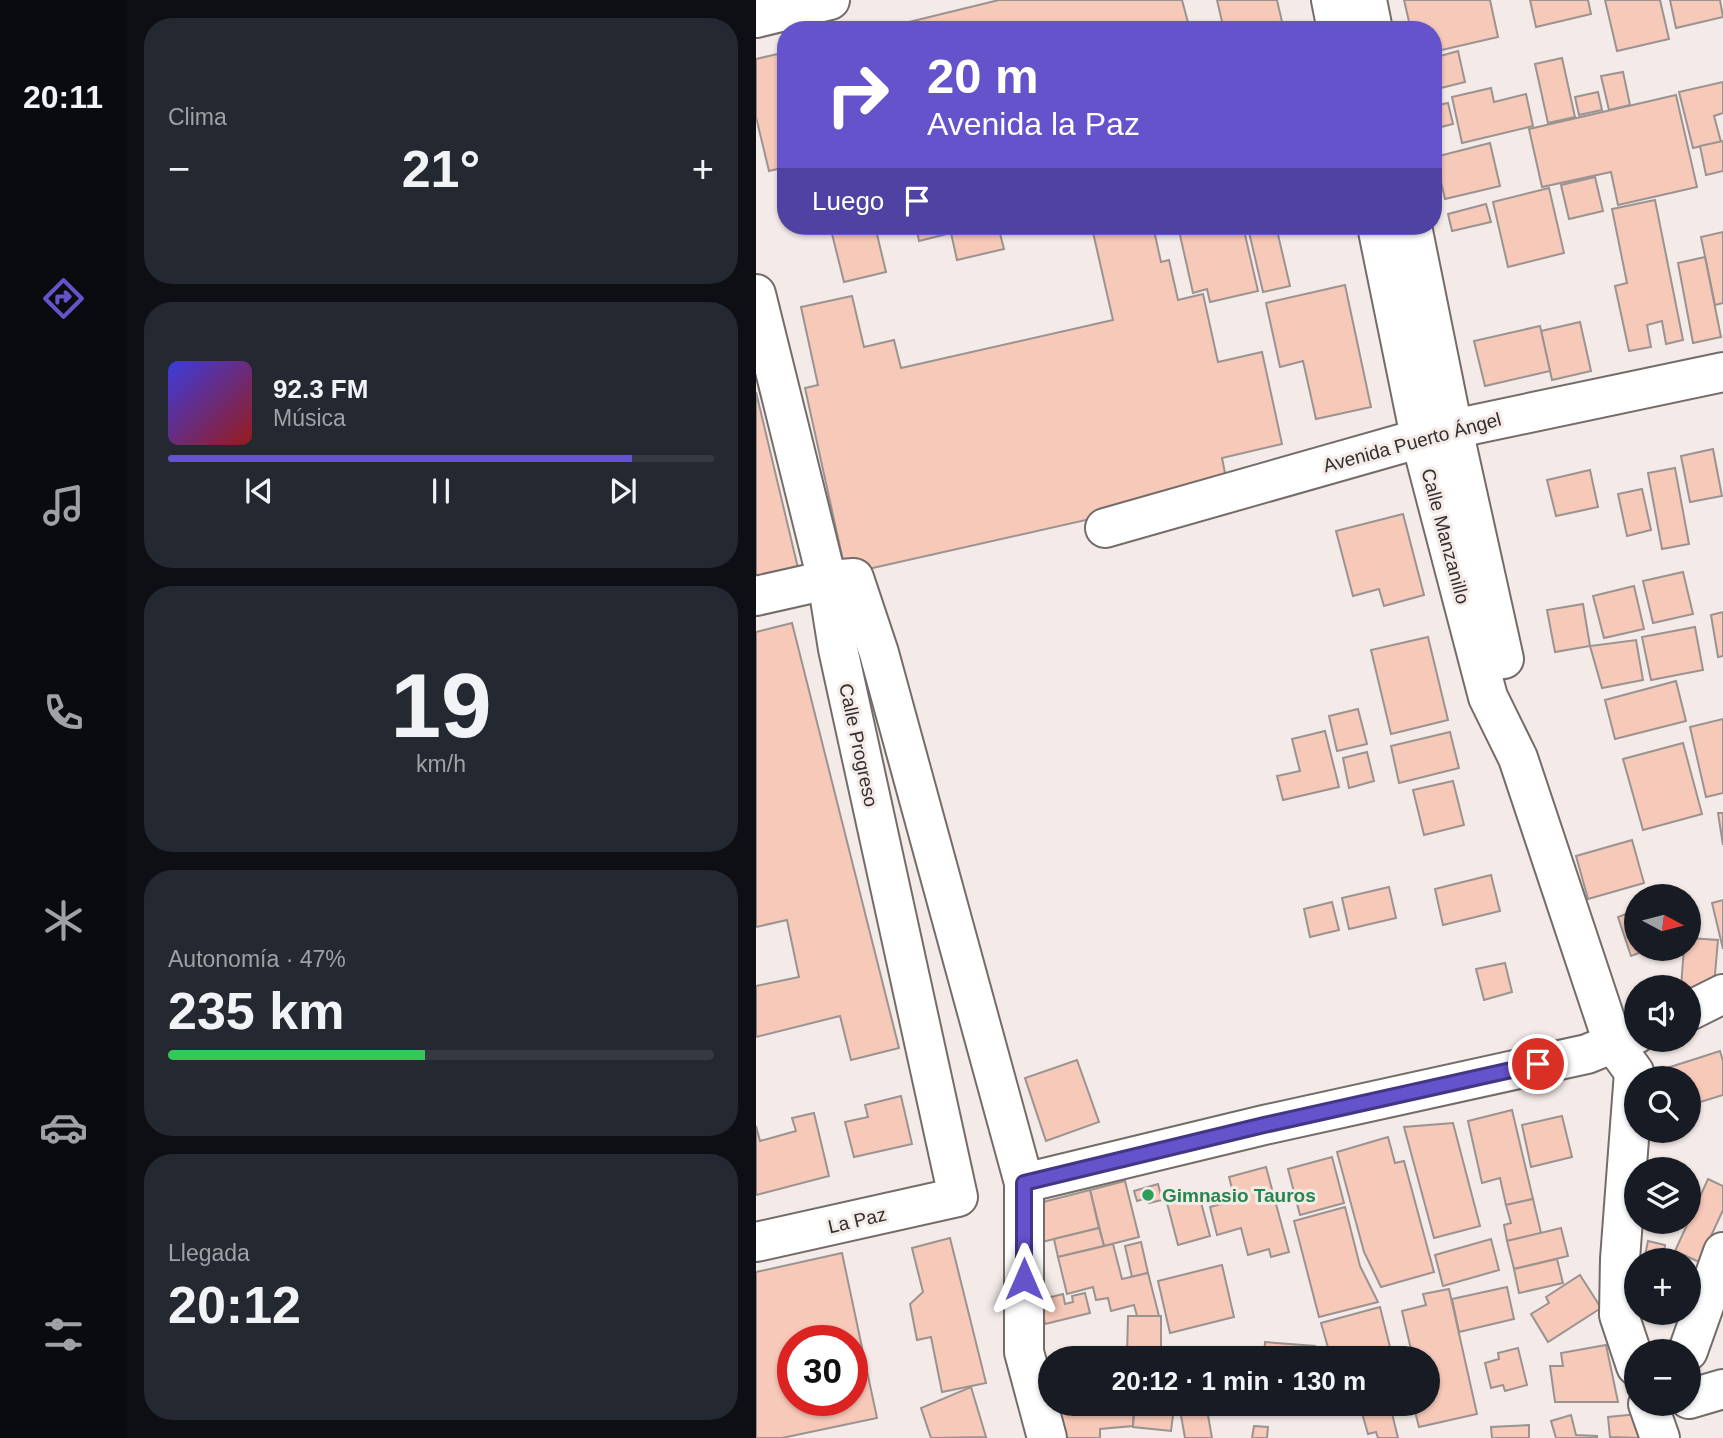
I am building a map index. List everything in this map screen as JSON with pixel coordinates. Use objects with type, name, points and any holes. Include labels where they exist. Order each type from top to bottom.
[{"type":"street","points":[[756,18],[830,0]]},
{"type":"street","points":[[1331,0],[1335,21]]},
{"type":"street","points":[[1367,0],[1371,21]]},
{"type":"street","name":"Calle Manzanillo","points":[[1380,235],[1436,433]]},
{"type":"street","name":"Calle Manzanillo","points":[[1413,235],[1436,433],[1488,697],[1518,758],[1624,1036]]},
{"type":"street","name":"Calle Progreso","points":[[756,294],[841,580],[879,653],[1024,1183],[1024,1352],[1047,1438]]},
{"type":"street","name":"Avenida Puerto Ángel","points":[[1105,528],[1436,433],[1723,372]]},
{"type":"street","points":[[756,596],[841,580]]},
{"type":"street","name":"Calle Progreso","points":[[841,580],[838,649],[958,1197]]},
{"type":"street","points":[[1701,1005],[1723,994]]},
{"type":"street","points":[[1024,1183],[1264,1125],[1587,1054],[1624,1039]]},
{"type":"street","name":"Calle Manzanillo","points":[[1627,1339],[1619,1315],[1619,1259],[1634,1072],[1629,1052]]},
{"type":"street","name":"La Paz","points":[[756,1242],[958,1197]]},
{"type":"street","points":[[1692,1339],[1723,1252]]},
{"type":"street","points":[[1701,1395],[1723,1389]]},
{"type":"street","points":[[1652,1416],[1660,1438]]},
{"type":"street","points":[[1675,1438],[1677,1416]]},
{"type":"building","points":[[999,0],[1182,0],[1188,21],[913,21]]},
{"type":"building","points":[[1217,0],[1277,0],[1282,21],[1222,21]]},
{"type":"building","points":[[1404,0],[1490,0],[1498,37],[1442,50],[1442,21],[1409,21]]},
{"type":"building","points":[[1530,0],[1588,0],[1591,14],[1536,27]]},
{"type":"building","points":[[1605,0],[1660,0],[1669,39],[1617,51]]},
{"type":"building","points":[[1670,0],[1720,0],[1723,17],[1676,28]]},
{"type":"building","points":[[1458,51],[1465,82],[1442,88],[1442,55]]},
{"type":"building","points":[[777,54],[777,169],[769,171],[756,117],[756,59]]},
{"type":"building","points":[[1562,58],[1575,117],[1548,123],[1535,64]]},
{"type":"building","points":[[1623,72],[1630,105],[1609,110],[1601,76]]},
{"type":"building","points":[[1723,82],[1723,113],[1714,116],[1721,142],[1693,148],[1679,92]]},
{"type":"building","points":[[1491,88],[1494,102],[1526,94],[1533,126],[1462,143],[1452,97]]},
{"type":"building","points":[[1598,92],[1602,110],[1579,115],[1575,97]]},
{"type":"building","points":[[1676,95],[1697,187],[1618,205],[1611,172],[1542,187],[1529,129]]},
{"type":"building","points":[[1448,103],[1453,124],[1442,127],[1442,104]]},
{"type":"building","points":[[1723,141],[1723,171],[1706,175],[1700,146]]},
{"type":"building","points":[[1490,143],[1500,186],[1445,199],[1442,186],[1442,155]]},
{"type":"building","points":[[1595,177],[1603,211],[1569,219],[1561,185]]},
{"type":"building","points":[[1549,188],[1564,253],[1508,267],[1493,202]]},
{"type":"building","points":[[1655,200],[1683,340],[1666,344],[1662,321],[1647,325],[1651,347],[1629,351],[1615,286],[1627,283],[1612,209]]},
{"type":"building","points":[[1486,204],[1491,222],[1452,231],[1448,214]]},
{"type":"building","points":[[1723,232],[1723,303],[1715,305],[1701,237]]},
{"type":"building","points":[[832,235],[877,235],[886,272],[844,282]]},
{"type":"building","points":[[918,235],[943,235],[919,241]]},
{"type":"building","points":[[951,235],[1000,235],[1004,249],[957,260]]},
{"type":"building","points":[[1094,235],[1155,235],[1161,262],[1169,260],[1178,300],[1203,294],[1218,362],[1262,352],[1282,444],[1222,458],[1228,488],[846,574],[805,388],[818,385],[801,307],[852,296],[864,347],[894,340],[901,368],[1113,320]]},
{"type":"building","points":[[1180,235],[1245,235],[1258,291],[1210,302],[1207,289],[1193,293]]},
{"type":"building","points":[[1250,235],[1278,235],[1290,286],[1263,292]]},
{"type":"building","points":[[1705,257],[1721,337],[1693,343],[1678,263]]},
{"type":"building","points":[[1345,285],[1371,407],[1316,419],[1303,361],[1280,367],[1266,303]]},
{"type":"building","points":[[1580,322],[1591,371],[1552,380],[1541,331]]},
{"type":"building","points":[[1540,326],[1550,371],[1485,386],[1474,341]]},
{"type":"building","points":[[756,392],[798,568],[756,578]]},
{"type":"building","points":[[1713,449],[1722,496],[1690,502],[1681,456]]},
{"type":"building","points":[[1675,468],[1689,544],[1662,549],[1648,473]]},
{"type":"building","points":[[1590,470],[1598,507],[1556,516],[1547,480]]},
{"type":"building","points":[[1642,489],[1651,530],[1627,536],[1618,494]]},
{"type":"building","points":[[1403,514],[1424,595],[1384,606],[1379,589],[1353,596],[1336,531]]},
{"type":"building","points":[[1683,572],[1693,614],[1653,623],[1643,581]]},
{"type":"building","points":[[1634,586],[1644,629],[1604,638],[1593,596]]},
{"type":"building","points":[[1583,604],[1590,646],[1555,652],[1547,610]]},
{"type":"building","points":[[1723,612],[1723,656],[1718,657],[1711,615]]},
{"type":"building","points":[[792,623],[899,1048],[851,1060],[840,1016],[756,1037],[756,986],[799,977],[787,920],[756,927],[756,632]]},
{"type":"building","points":[[1695,627],[1703,670],[1651,680],[1642,637]]},
{"type":"building","points":[[1428,637],[1448,720],[1391,734],[1371,650]]},
{"type":"building","points":[[1636,640],[1643,680],[1602,688],[1590,646]]},
{"type":"building","points":[[1676,681],[1686,721],[1615,739],[1605,700]]},
{"type":"building","points":[[1358,709],[1367,744],[1337,751],[1329,716]]},
{"type":"building","points":[[1723,719],[1723,793],[1706,797],[1690,727]]},
{"type":"building","points":[[1325,731],[1339,787],[1283,800],[1277,776],[1300,771],[1292,739]]},
{"type":"building","points":[[1450,732],[1459,768],[1399,783],[1391,746]]},
{"type":"building","points":[[1683,743],[1702,814],[1643,830],[1623,759]]},
{"type":"building","points":[[1367,752],[1374,781],[1349,788],[1343,758]]},
{"type":"building","points":[[1453,781],[1464,825],[1424,835],[1413,790]]},
{"type":"building","points":[[1718,813],[1723,813],[1723,845]]},
{"type":"building","points":[[1632,840],[1644,883],[1624,884],[1624,889],[1588,899],[1576,856]]},
{"type":"building","points":[[1491,875],[1500,911],[1443,925],[1435,889]]},
{"type":"building","points":[[1389,887],[1396,918],[1349,929],[1342,898]]},
{"type":"building","points":[[1723,900],[1723,949],[1712,903]]},
{"type":"building","points":[[1332,902],[1339,930],[1310,937],[1304,909]]},
{"type":"building","points":[[1624,915],[1624,935],[1618,917]]},
{"type":"building","points":[[1701,939],[1718,940],[1713,997],[1701,996],[1701,975],[1682,975],[1683,961],[1701,961]]},
{"type":"building","points":[[1505,963],[1512,992],[1484,1000],[1476,969]]},
{"type":"building","points":[[1720,1051],[1723,1061],[1723,1095],[1701,1102],[1701,1066],[1673,1066]]},
{"type":"building","points":[[1077,1060],[1099,1122],[1046,1141],[1025,1078]]},
{"type":"building","points":[[901,1096],[912,1144],[854,1157],[845,1122],[868,1117],[865,1105]]},
{"type":"building","points":[[1512,1110],[1533,1199],[1506,1205],[1500,1178],[1482,1183],[1468,1121]]},
{"type":"building","points":[[814,1113],[829,1176],[756,1195],[756,1126],[760,1141],[796,1131],[792,1118]]},
{"type":"building","points":[[1562,1116],[1572,1157],[1531,1167],[1522,1125]]},
{"type":"building","points":[[1453,1123],[1480,1226],[1434,1238],[1404,1127]]},
{"type":"building","points":[[1388,1137],[1395,1163],[1404,1161],[1434,1272],[1381,1287],[1364,1252],[1337,1152]]},
{"type":"building","points":[[1332,1157],[1344,1203],[1300,1215],[1288,1169]]},
{"type":"building","points":[[1266,1167],[1289,1252],[1271,1257],[1269,1249],[1248,1255],[1241,1228],[1217,1235],[1210,1207],[1235,1200],[1229,1177]]},
{"type":"building","points":[[1708,1179],[1723,1186],[1723,1210],[1701,1258],[1701,1248],[1676,1248],[1683,1234],[1701,1234],[1701,1194]]},
{"type":"building","points":[[1125,1181],[1139,1237],[1104,1246],[1090,1190]]},
{"type":"building","name":"Gimnasio Tauros","points":[[1158,1184],[1162,1200],[1149,1203],[1147,1198],[1137,1201],[1134,1191]]},
{"type":"building","points":[[1090,1190],[1099,1228],[1042,1242],[1039,1203]]},
{"type":"building","points":[[1199,1195],[1210,1236],[1178,1245],[1167,1203]]},
{"type":"building","points":[[1533,1199],[1541,1233],[1507,1241],[1504,1225],[1511,1223],[1506,1205]]},
{"type":"building","points":[[1345,1207],[1360,1266],[1378,1302],[1319,1317],[1294,1221]]},
{"type":"building","points":[[1099,1228],[1104,1246],[1058,1257],[1054,1239]]},
{"type":"building","points":[[1561,1228],[1568,1256],[1514,1269],[1507,1241]]},
{"type":"building","points":[[950,1238],[986,1383],[942,1392],[931,1337],[917,1340],[910,1304],[923,1292],[912,1248]]},
{"type":"building","points":[[1491,1239],[1499,1270],[1443,1286],[1435,1255]]},
{"type":"building","points":[[1648,1241],[1665,1245],[1665,1248],[1647,1248]]},
{"type":"building","points":[[1141,1242],[1148,1273],[1132,1277],[1125,1246]]},
{"type":"building","points":[[1113,1244],[1122,1279],[1148,1273],[1159,1316],[1137,1316],[1134,1305],[1111,1311],[1108,1298],[1096,1300],[1093,1287],[1067,1294],[1058,1257]]},
{"type":"building","points":[[842,1253],[857,1325],[777,1325],[777,1416],[868,1416],[868,1376],[877,1418],[782,1438],[756,1438],[756,1272]]},
{"type":"building","points":[[1557,1259],[1563,1283],[1519,1293],[1514,1269]]},
{"type":"building","points":[[1222,1265],[1234,1317],[1170,1333],[1158,1281]]},
{"type":"building","points":[[1580,1275],[1601,1308],[1548,1342],[1531,1314],[1549,1303],[1546,1297]]},
{"type":"building","points":[[1507,1287],[1514,1319],[1459,1332],[1452,1299]]},
{"type":"building","points":[[1449,1289],[1477,1414],[1419,1427],[1416,1416],[1440,1416],[1440,1346],[1410,1346],[1402,1311],[1426,1305],[1423,1294]]},
{"type":"building","points":[[1085,1293],[1090,1313],[1045,1324],[1039,1300],[1063,1294],[1065,1304],[1073,1302],[1072,1296]]},
{"type":"building","points":[[1380,1307],[1390,1346],[1328,1346],[1321,1323]]},
{"type":"building","points":[[1128,1316],[1161,1316],[1161,1346],[1127,1346]]},
{"type":"building","points":[[1265,1342],[1315,1346],[1265,1346]]},
{"type":"building","points":[[1606,1345],[1618,1402],[1555,1402],[1550,1366],[1563,1366],[1561,1353]]},
{"type":"building","points":[[1518,1348],[1527,1385],[1505,1391],[1503,1385],[1491,1388],[1485,1363],[1499,1359],[1498,1353]]},
{"type":"building","points":[[971,1387],[986,1437],[931,1438],[921,1408]]},
{"type":"building","points":[[1571,1415],[1576,1435],[1597,1438],[1556,1438],[1551,1421]]},
{"type":"building","points":[[1058,1416],[1133,1416],[1133,1426],[1100,1429],[1100,1438],[1063,1438]]},
{"type":"building","points":[[1134,1416],[1173,1416],[1171,1431],[1133,1427]]},
{"type":"building","points":[[1181,1416],[1208,1416],[1212,1438],[1185,1438]]},
{"type":"building","points":[[1363,1416],[1393,1416],[1398,1438],[1378,1438],[1376,1432],[1368,1434]]},
{"type":"building","points":[[1638,1416],[1640,1438],[1610,1437],[1608,1417]]},
{"type":"building","points":[[1529,1425],[1529,1438],[1492,1438],[1491,1427]]},
{"type":"building","points":[[1254,1426],[1268,1427],[1267,1438],[1252,1438]]},
{"type":"place","name":"Gimnasio Tauros","points":[[1148,1195]]},
{"type":"route","points":[[1024,1279],[1024,1183],[1264,1125],[1538,1064]]}]
